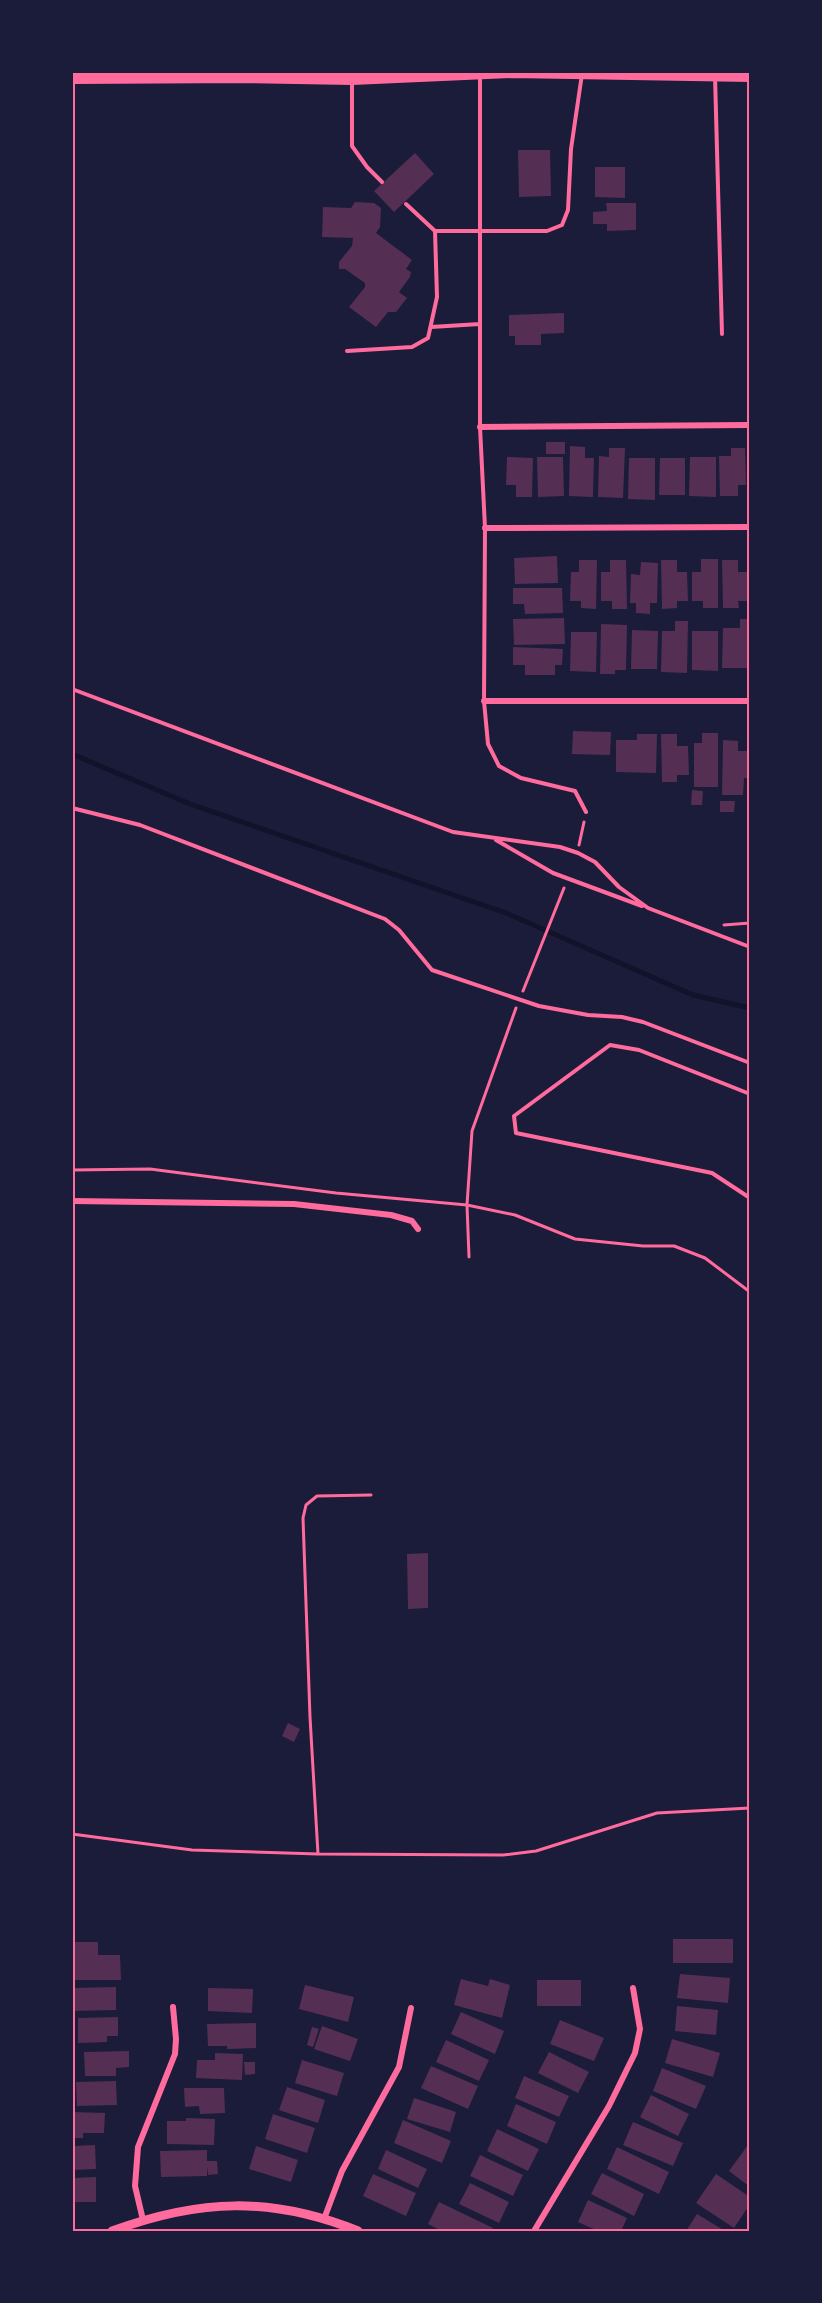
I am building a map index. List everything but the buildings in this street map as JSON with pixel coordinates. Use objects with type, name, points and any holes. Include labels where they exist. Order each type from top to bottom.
[{"type":"main road","points":[[72,78],[352,79],[480,73],[750,76]]},
{"type":"street","points":[[480,427],[750,425]]},
{"type":"street","points":[[485,528],[750,527]]},
{"type":"street","points":[[484,701],[750,701]]},
{"type":"street","points":[[72,1201],[294,1204],[391,1215],[412,1221],[418,1229]]},
{"type":"street","points":[[534,2231],[609,2106],[635,2053],[640,2030],[633,1988]]},
{"type":"street","points":[[143,2220],[135,2186],[138,2147],[175,2054],[173,2007]]},
{"type":"street","points":[[324,2219],[342,2171],[399,2067],[411,2008]]},
{"type":"street","points":[[112,2231],[186,2209],[243,2206],[298,2212],[358,2231]]},
{"type":"lane","points":[[480,73],[480,427],[485,528],[484,701],[488,744],[499,766],[521,778],[575,791],[586,812]]},
{"type":"lane","points":[[406,204],[435,231],[547,231],[562,225],[568,210],[571,149],[582,74]]},
{"type":"lane","points":[[715,76],[722,334]]},
{"type":"lane","points":[[352,79],[352,146],[367,168],[382,182]]},
{"type":"lane","points":[[347,351],[412,347],[428,338],[437,297],[435,231]]},
{"type":"lane","points":[[431,327],[480,324]]},
{"type":"lane","points":[[72,689],[453,831],[560,847],[578,853],[595,862],[619,887],[648,908]]},
{"type":"lane","points":[[72,808],[140,825],[385,919],[399,930],[432,970],[519,1000],[588,1015],[631,1018],[750,1063]]},
{"type":"lane","points":[[493,838],[553,873],[750,947]]},
{"type":"lane","points":[[750,1094],[639,1050],[610,1046],[514,1116],[516,1133],[712,1173],[750,1198]]},
{"type":"path","points":[[578,853],[586,812]]},
{"type":"path","points":[[469,1257],[468,1205],[472,1131],[519,1000],[568,880]]},
{"type":"path","points":[[72,1170],[150,1169],[336,1193],[468,1205],[515,1215],[575,1239],[643,1246],[674,1246],[705,1258],[750,1292]]},
{"type":"path","points":[[318,1854],[310,1717],[303,1518],[306,1505],[316,1496],[371,1495]]},
{"type":"path","points":[[72,1834],[192,1850],[318,1854],[503,1855],[536,1851],[657,1813],[750,1808]]},
{"type":"waterway","points":[[72,754],[190,804],[506,913],[693,995],[750,1008]]}]
